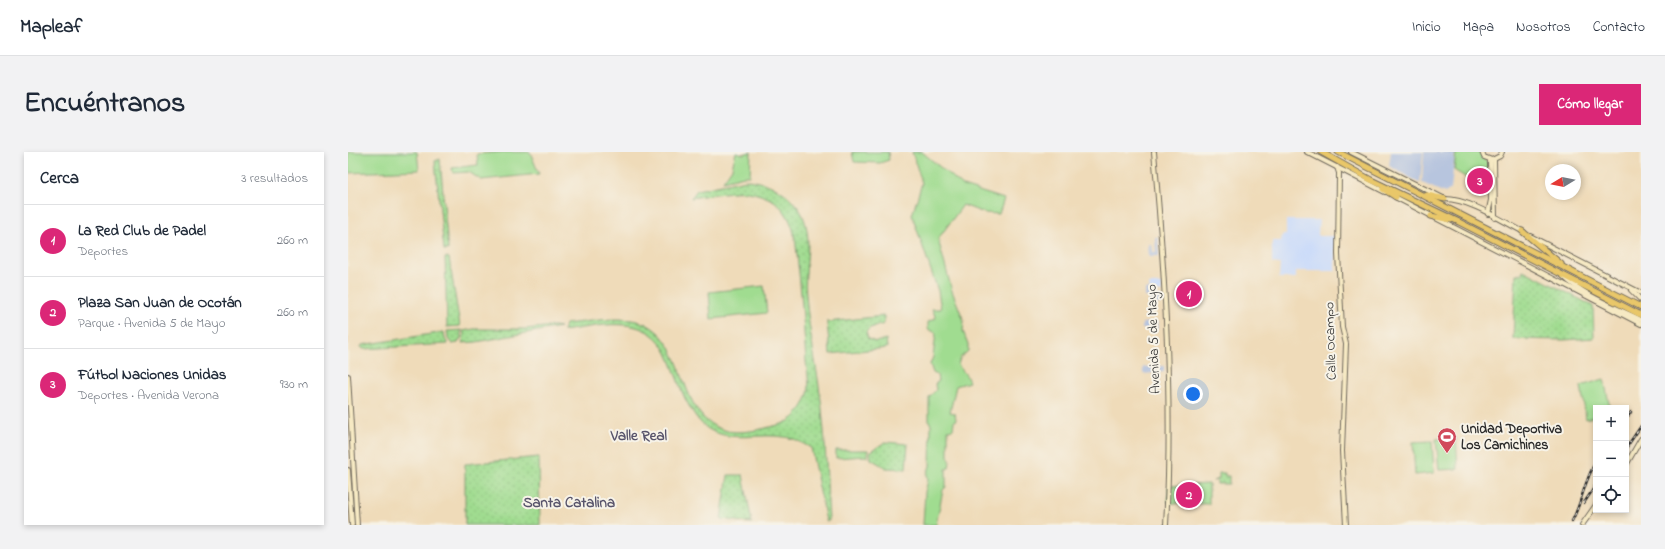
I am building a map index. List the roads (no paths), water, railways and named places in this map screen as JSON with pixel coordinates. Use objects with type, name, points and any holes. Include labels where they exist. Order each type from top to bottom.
[{"type":"highway","points":[[1321,152],[1371,180],[1459,222],[1641,316]]},
{"type":"highway","points":[[1338,152],[1350,155]]},
{"type":"highway","points":[[1341,152],[1350,155],[1416,192],[1641,307]]},
{"type":"highway","points":[[1371,180],[1396,197]]},
{"type":"highway","points":[[1416,192],[1445,200]]},
{"type":"highway","points":[[1431,216],[1459,222]]},
{"type":"highway","points":[[1522,231],[1566,269]]},
{"type":"main road","name":"Avenida 5 de Mayo","points":[[1154,152],[1160,213],[1166,322],[1168,424],[1166,525]]},
{"type":"main road","points":[[1308,152],[1641,324]]},
{"type":"main road","points":[[1482,152],[1484,157],[1492,160],[1500,156],[1502,152]]},
{"type":"main road","points":[[1350,155],[1445,200],[1454,200],[1488,214],[1641,293]]},
{"type":"main road","points":[[1488,214],[1491,200],[1492,160]]},
{"type":"main road","points":[[1492,160],[1495,218]]},
{"type":"main road","name":"Calle Ocampo","points":[[1337,167],[1339,172],[1338,254],[1342,327],[1346,344],[1342,451],[1346,525]]},
{"type":"main road","points":[[1338,180],[1341,174],[1346,171]]},
{"type":"main road","points":[[1561,275],[1571,284],[1641,320]]},
{"type":"main road","points":[[1628,287],[1641,300]]},
{"type":"main road","points":[[1601,300],[1613,310]]},
{"type":"main road","points":[[348,376],[357,525]]},
{"type":"main road","points":[[1629,459],[1641,439]]},
{"type":"main road","points":[[348,470],[352,525]]},
{"type":"main road","points":[[1582,525],[1593,509]]},
{"type":"railway","points":[[1629,444],[1641,426]]},
{"type":"railway","points":[[1572,521],[1593,466]]},
{"type":"railway","points":[[1584,503],[1593,490]]},
{"type":"place","name":"Fútbol Naciones Unidas","points":[[1480,181]]},
{"type":"place","name":"La Red Club de Padel","points":[[1189,294]]},
{"type":"place","name":"Unidad Deportiva Los Camichines","points":[[1447,454]]},
{"type":"place","name":"Plaza San Juan de Ocotán","points":[[1189,495]]},
{"type":"district","name":"Valle Real","points":[[639,436]]},
{"type":"district","name":"Santa Catalina","points":[[569,503]]}]
